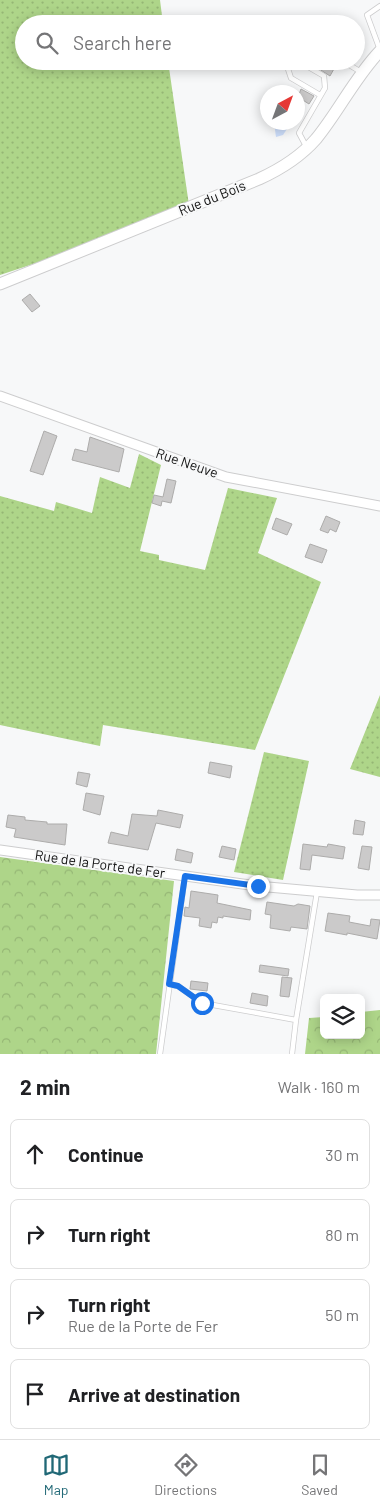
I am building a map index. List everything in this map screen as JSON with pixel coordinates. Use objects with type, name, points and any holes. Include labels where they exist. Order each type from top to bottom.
[{"type":"street","name":"Rue du Bois","points":[[365,69],[380,50]]},
{"type":"street","name":"Rue du Bois","points":[[0,284],[266,176],[288,163],[307,148],[320,133],[364,70]]},
{"type":"street","name":"Rue Neuve","points":[[0,396],[217,475],[380,506]]},
{"type":"street","name":"Rue de la Porte de Fer","points":[[0,850],[317,892],[357,896],[380,895]]},
{"type":"lane","points":[[380,6],[367,15],[380,50]]},
{"type":"lane","points":[[288,70],[290,78],[320,95]]},
{"type":"lane","points":[[307,148],[299,133],[325,88],[324,76],[314,70]]},
{"type":"lane","points":[[357,70],[362,73]]},
{"type":"lane","points":[[160,1054],[185,876]]},
{"type":"lane","points":[[292,1054],[317,892]]},
{"type":"lane","points":[[169,984],[178,986],[202,1003],[296,1020]]},
{"type":"green space","points":[[0,0],[160,0],[162,15],[15,15],[15,70],[169,70],[190,212],[0,275]]},
{"type":"green space","points":[[139,454],[161,465],[140,551],[159,555],[159,560],[205,570],[228,488],[277,498],[258,553],[321,582],[255,750],[103,725],[100,746],[0,725],[0,496],[54,511],[56,502],[92,513],[100,477],[130,488]]},
{"type":"green space","points":[[380,695],[380,777],[350,769]]},
{"type":"green space","points":[[264,752],[309,761],[283,880],[234,872]]},
{"type":"green space","points":[[0,857],[174,881],[156,1054],[0,1054]]},
{"type":"green space","points":[[380,1010],[380,1054],[305,1054],[309,1018],[320,1017],[320,1039],[365,1039],[365,1012]]},
{"type":"water","points":[[275,130],[286,130],[283,135],[276,137]]},
{"type":"building","points":[[321,70],[333,70],[330,76]]},
{"type":"building","points":[[305,91],[314,96],[309,104],[305,101]]},
{"type":"building","points":[[30,294],[40,306],[32,312],[22,300]]},
{"type":"building","points":[[44,431],[57,436],[43,475],[30,471]]},
{"type":"building","points":[[90,437],[124,449],[119,472],[72,460],[75,449],[87,452]]},
{"type":"building","points":[[167,479],[176,481],[171,503],[162,501],[161,506],[152,503],[154,495],[163,497]]},
{"type":"building","points":[[326,516],[340,522],[336,532],[330,529],[328,533],[320,530]]},
{"type":"building","points":[[276,518],[292,524],[287,535],[272,529]]},
{"type":"building","points":[[310,544],[327,550],[322,563],[305,557]]},
{"type":"building","points":[[210,762],[232,766],[230,778],[208,773]]},
{"type":"building","points":[[78,772],[90,774],[87,787],[76,784]]},
{"type":"building","points":[[86,793],[104,796],[100,815],[83,810]]},
{"type":"building","points":[[158,810],[183,815],[180,828],[156,823],[148,850],[108,843],[111,832],[128,836],[132,814],[157,816]]},
{"type":"building","points":[[8,815],[25,817],[25,820],[47,822],[47,824],[67,824],[65,845],[14,837],[16,829],[6,827]]},
{"type":"building","points":[[355,820],[365,822],[363,835],[353,834]]},
{"type":"building","points":[[303,844],[327,847],[328,844],[345,847],[343,859],[312,855],[310,870],[300,869]]},
{"type":"building","points":[[222,846],[236,849],[234,860],[219,857]]},
{"type":"building","points":[[362,846],[372,847],[369,870],[358,868]]},
{"type":"building","points":[[177,849],[193,853],[191,863],[175,860]]},
{"type":"building","points":[[191,891],[218,895],[217,903],[251,910],[250,920],[223,916],[223,918],[218,917],[217,923],[212,922],[211,928],[199,926],[200,918],[184,916],[185,907],[189,908]]},
{"type":"building","points":[[267,902],[310,906],[307,929],[291,927],[290,931],[270,928],[271,915],[265,914]]},
{"type":"building","points":[[328,913],[350,916],[349,922],[370,926],[371,919],[380,920],[377,939],[325,931]]},
{"type":"building","points":[[260,965],[289,969],[288,976],[259,972]]},
{"type":"building","points":[[282,977],[292,978],[289,997],[280,996]]},
{"type":"building","points":[[191,981],[208,983],[207,991],[190,989]]},
{"type":"building","points":[[252,993],[268,996],[267,1006],[250,1003]]},
{"type":"route","points":[[202,1003],[178,986],[169,984],[185,876],[258,886]]}]
